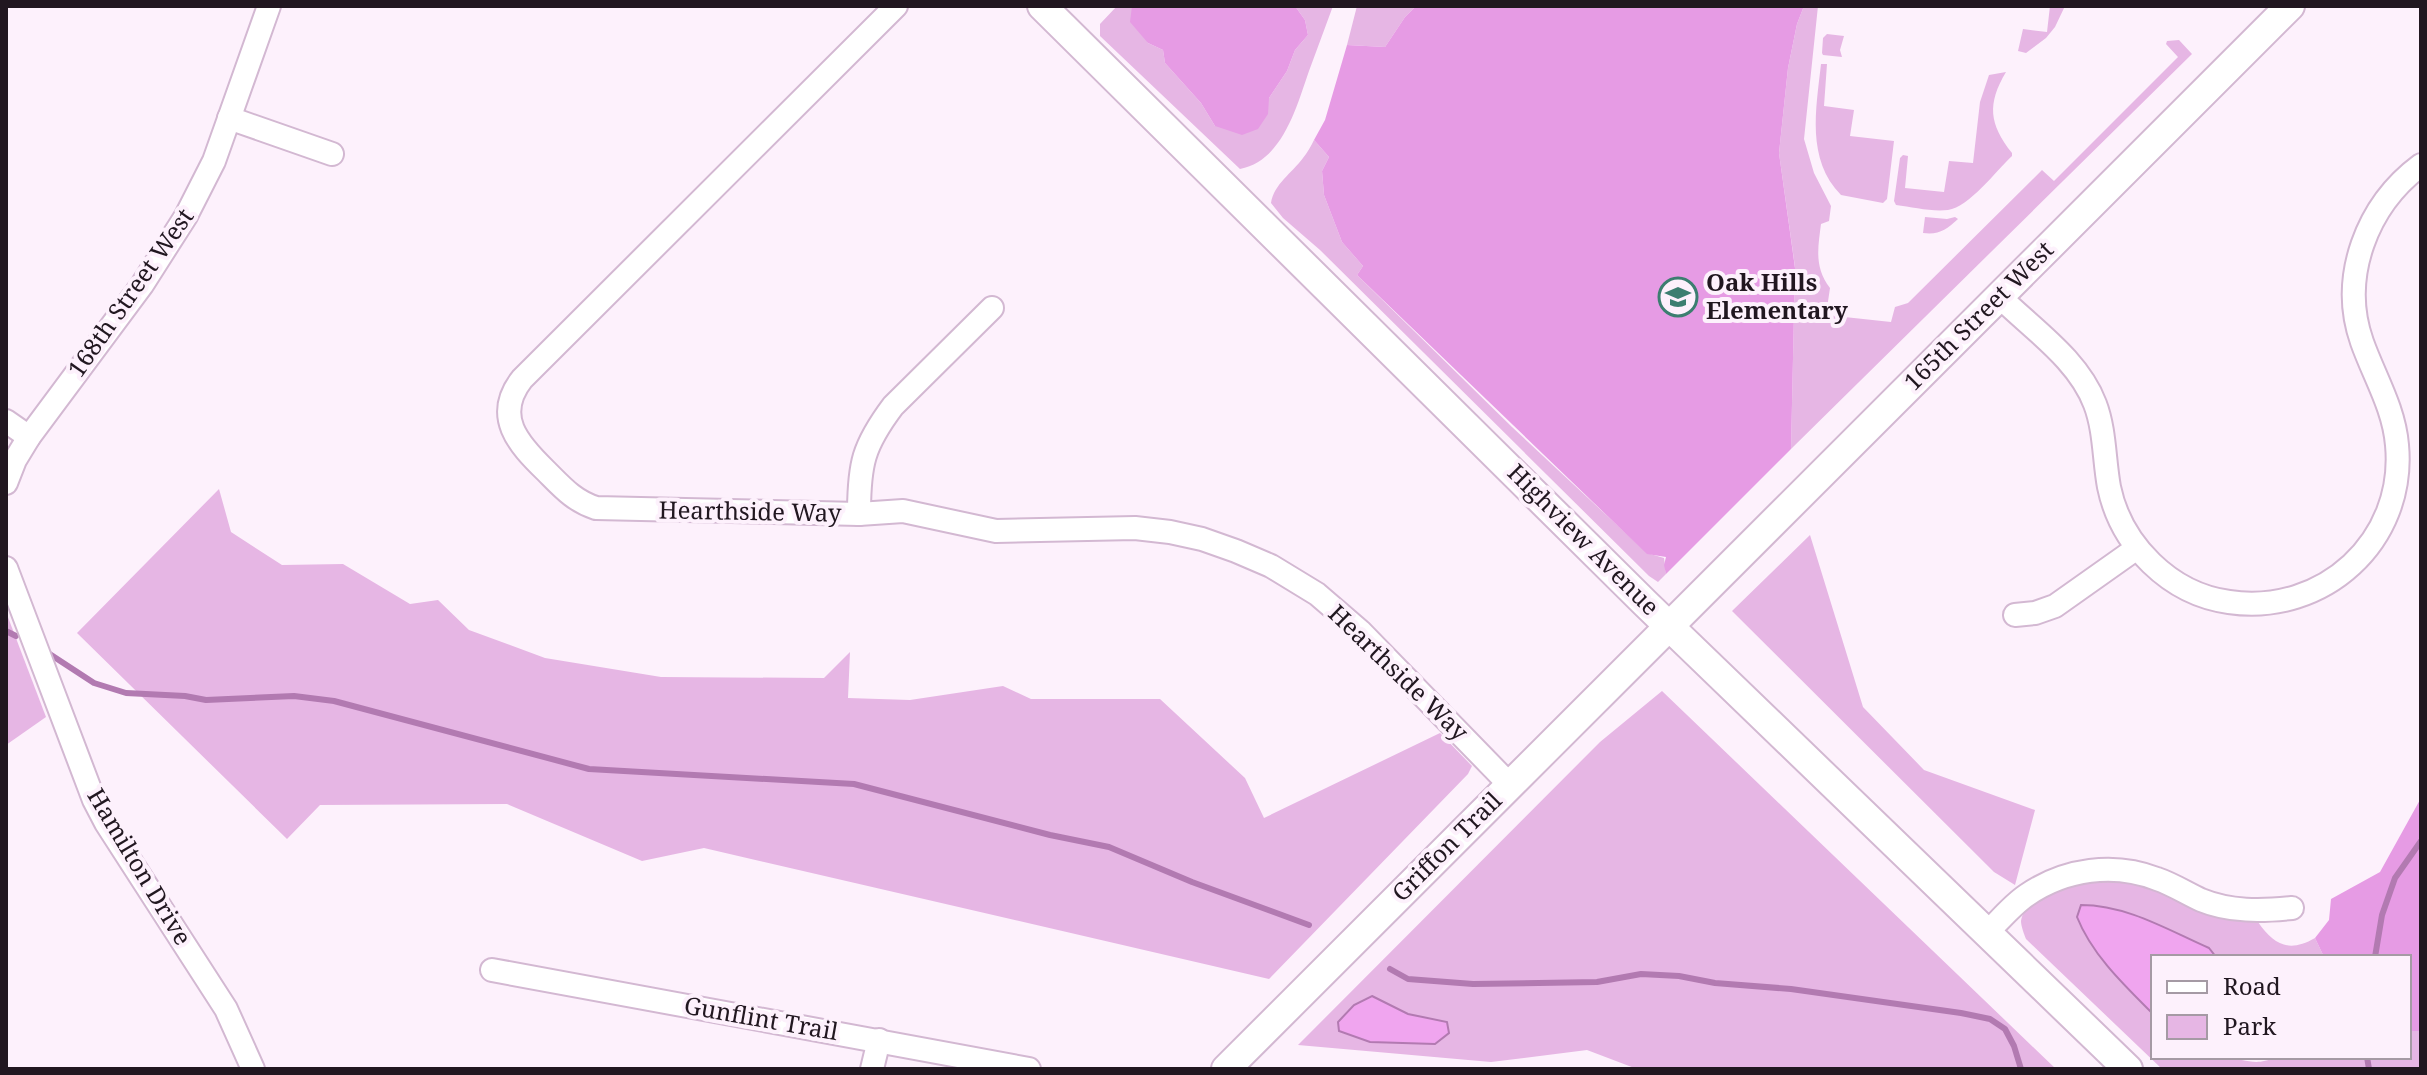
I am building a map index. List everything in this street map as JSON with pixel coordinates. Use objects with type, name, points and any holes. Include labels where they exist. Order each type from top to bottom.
[{"type":"street","name":"168th Street West","points":[[29,437],[166,249],[186,216],[214,161],[269,6]]},
{"type":"street","name":"Hearthside Way","points":[[896,6],[522,379],[511,395],[510,404],[514,433],[524,450],[574,498],[585,504],[611,509],[859,514],[903,511],[996,531],[1135,528],[1170,532],[1236,551],[1290,576],[1317,594],[1360,631],[1509,784]]},
{"type":"street","name":"Highview Avenue","points":[[1042,6],[1670,627],[2128,1069]]},
{"type":"street","name":"165th Street West","points":[[1670,627],[2290,6]]},
{"type":"street","points":[[229,118],[332,154]]},
{"type":"street","points":[[1999,296],[2061,354],[2080,377],[2095,404],[2109,487],[2116,509],[2137,548],[2154,566],[2176,583],[2202,596],[2225,602],[2254,605],[2303,595],[2351,567],[2381,527],[2391,500],[2398,448],[2389,408],[2356,322],[2353,284],[2369,226],[2399,184],[2421,165]]},
{"type":"street","points":[[859,514],[864,452],[879,424],[893,406],[992,308]]},
{"type":"street","points":[[6,421],[29,437],[6,483]]},
{"type":"street","points":[[2015,615],[2035,613],[2055,606],[2137,548]]},
{"type":"street","name":"Hamilton Drive","points":[[6,568],[94,800],[226,1009],[253,1069]]},
{"type":"street","name":"Griffon Trail","points":[[1226,1069],[1670,627]]},
{"type":"street","points":[[1987,933],[2026,896],[2066,875],[2089,870],[2135,872],[2156,878],[2205,901],[2233,909],[2262,911],[2292,908]]},
{"type":"street","name":"Gunflint Trail","points":[[492,970],[1029,1069]]},
{"type":"street","points":[[872,1069],[879,1040]]},
{"type":"green space","points":[[1117,6],[1132,6],[1148,43],[1163,50],[1165,63],[1201,103],[1215,126],[1269,98],[1287,71],[1295,50],[1308,35],[1305,20],[1295,6],[1333,6],[1286,130],[1267,155],[1255,164],[1240,169],[1100,36],[1100,24]]},
{"type":"green space","points":[[1357,6],[1416,6],[1385,47],[1347,45]]},
{"type":"green space","points":[[1804,6],[1818,6],[1804,139],[1814,173],[1831,206],[1829,221],[1821,224],[1818,249],[1821,273],[1830,288],[1826,315],[1891,322],[1895,307],[1908,303],[2042,170],[2054,181],[2178,57],[2166,44],[2167,41],[2179,40],[2192,54],[1791,449],[1795,267],[1779,153],[1788,68]]},
{"type":"green space","points":[[2050,6],[2065,6],[2055,27],[2026,53],[2018,51],[2023,29],[2047,32]]},
{"type":"green space","points":[[1827,34],[1844,36],[1840,50],[1842,57],[1823,55],[1823,38]]},
{"type":"green space","points":[[1821,64],[1827,64],[1824,106],[1854,110],[1850,136],[1894,141],[1887,199],[1883,203],[1841,195],[1822,166],[1816,133]]},
{"type":"green space","points":[[2006,72],[1996,94],[1993,114],[2012,156],[1973,196],[1956,207],[1935,210],[1896,205],[1900,158],[1903,155],[1908,156],[1905,188],[1944,192],[1949,161],[1973,163],[1980,102],[1989,75]]},
{"type":"green space","points":[[1314,140],[1329,157],[1322,171],[1324,195],[1342,242],[1363,266],[1357,275],[1512,427],[1647,553],[1664,558],[1666,574],[1658,582],[1271,203],[1280,184]]},
{"type":"green space","points":[[1925,217],[1958,219],[1942,231],[1923,233]]},
{"type":"green space","points":[[219,489],[231,532],[282,565],[343,564],[410,604],[438,600],[469,630],[545,658],[661,677],[824,678],[850,652],[848,698],[910,700],[1003,686],[1031,699],[1160,699],[1245,778],[1264,818],[1440,733],[1472,766],[1468,774],[1269,979],[704,848],[642,861],[507,804],[320,805],[287,839],[77,633]]},
{"type":"green space","points":[[1810,535],[1863,707],[1924,770],[2035,810],[2015,885],[1994,872],[1732,611]]},
{"type":"green space","points":[[6,612],[46,717],[6,745]]},
{"type":"green space","points":[[1662,691],[2056,1069],[1637,1069],[1587,1050],[1491,1062],[1298,1045],[1600,742]],"holes":[[[1387,1003],[1408,1014],[1425,1018],[1434,1044],[1370,1042],[1339,1031],[1338,1022],[1354,1005]]]},
{"type":"green space","points":[[2091,880],[2130,881],[2258,922],[2270,936],[2283,944],[2297,945],[2315,938],[2323,955],[2214,955],[2209,948],[2131,914],[2081,905],[2077,917],[2091,944],[2151,1012],[2151,1058],[2024,935],[2021,921],[2031,905],[2050,893]]},
{"type":"green space","points":[[2411,1031],[2421,1031],[2421,1069],[2162,1069],[2152,1059],[2236,1059],[2256,1062],[2270,1059],[2411,1059]]},
{"type":"shaded area","points":[[1132,6],[1295,6],[1305,20],[1308,35],[1295,50],[1287,71],[1269,98],[1268,114],[1258,129],[1242,135],[1215,126],[1201,103],[1165,63],[1163,50],[1148,43],[1130,22]]},
{"type":"shaded area","name":"Oak Hills Elementary","points":[[1416,6],[1804,6],[1788,68],[1779,153],[1795,268],[1791,449],[1666,574],[1666,557],[1647,554],[1357,275],[1363,266],[1342,242],[1324,195],[1322,171],[1329,157],[1314,140],[1325,120],[1347,45],[1385,47]]},
{"type":"shaded area","points":[[2421,798],[2421,1031],[2411,1031],[2411,955],[2323,955],[2315,938],[2329,920],[2331,899],[2380,872]]},
{"type":"shaded area","points":[[2081,905],[2115,909],[2209,948],[2214,955],[2151,955],[2151,1012],[2110,969],[2091,944],[2077,917]]},
{"type":"shaded area","points":[[1372,996],[1408,1014],[1447,1022],[1449,1033],[1435,1044],[1370,1042],[1339,1031],[1338,1022],[1354,1005]]},
{"type":"waterway","points":[[6,631],[16,636]]},
{"type":"waterway","points":[[45,651],[94,683],[126,693],[206,700],[294,696],[334,701],[589,769],[854,784],[1050,835],[1109,847],[1192,882],[1309,925]]},
{"type":"waterway","points":[[2375,955],[2382,915],[2395,878],[2421,841]]},
{"type":"waterway","points":[[1390,969],[1408,979],[1473,984],[1597,982],[1641,974],[1679,976],[1961,1013],[1990,1019],[2005,1029],[2021,1069]]},
{"type":"waterway","points":[[2367,1059],[2369,1069]]},
{"type":"place","name":"Oak Hills Elementary","points":[[1678,297]]}]
